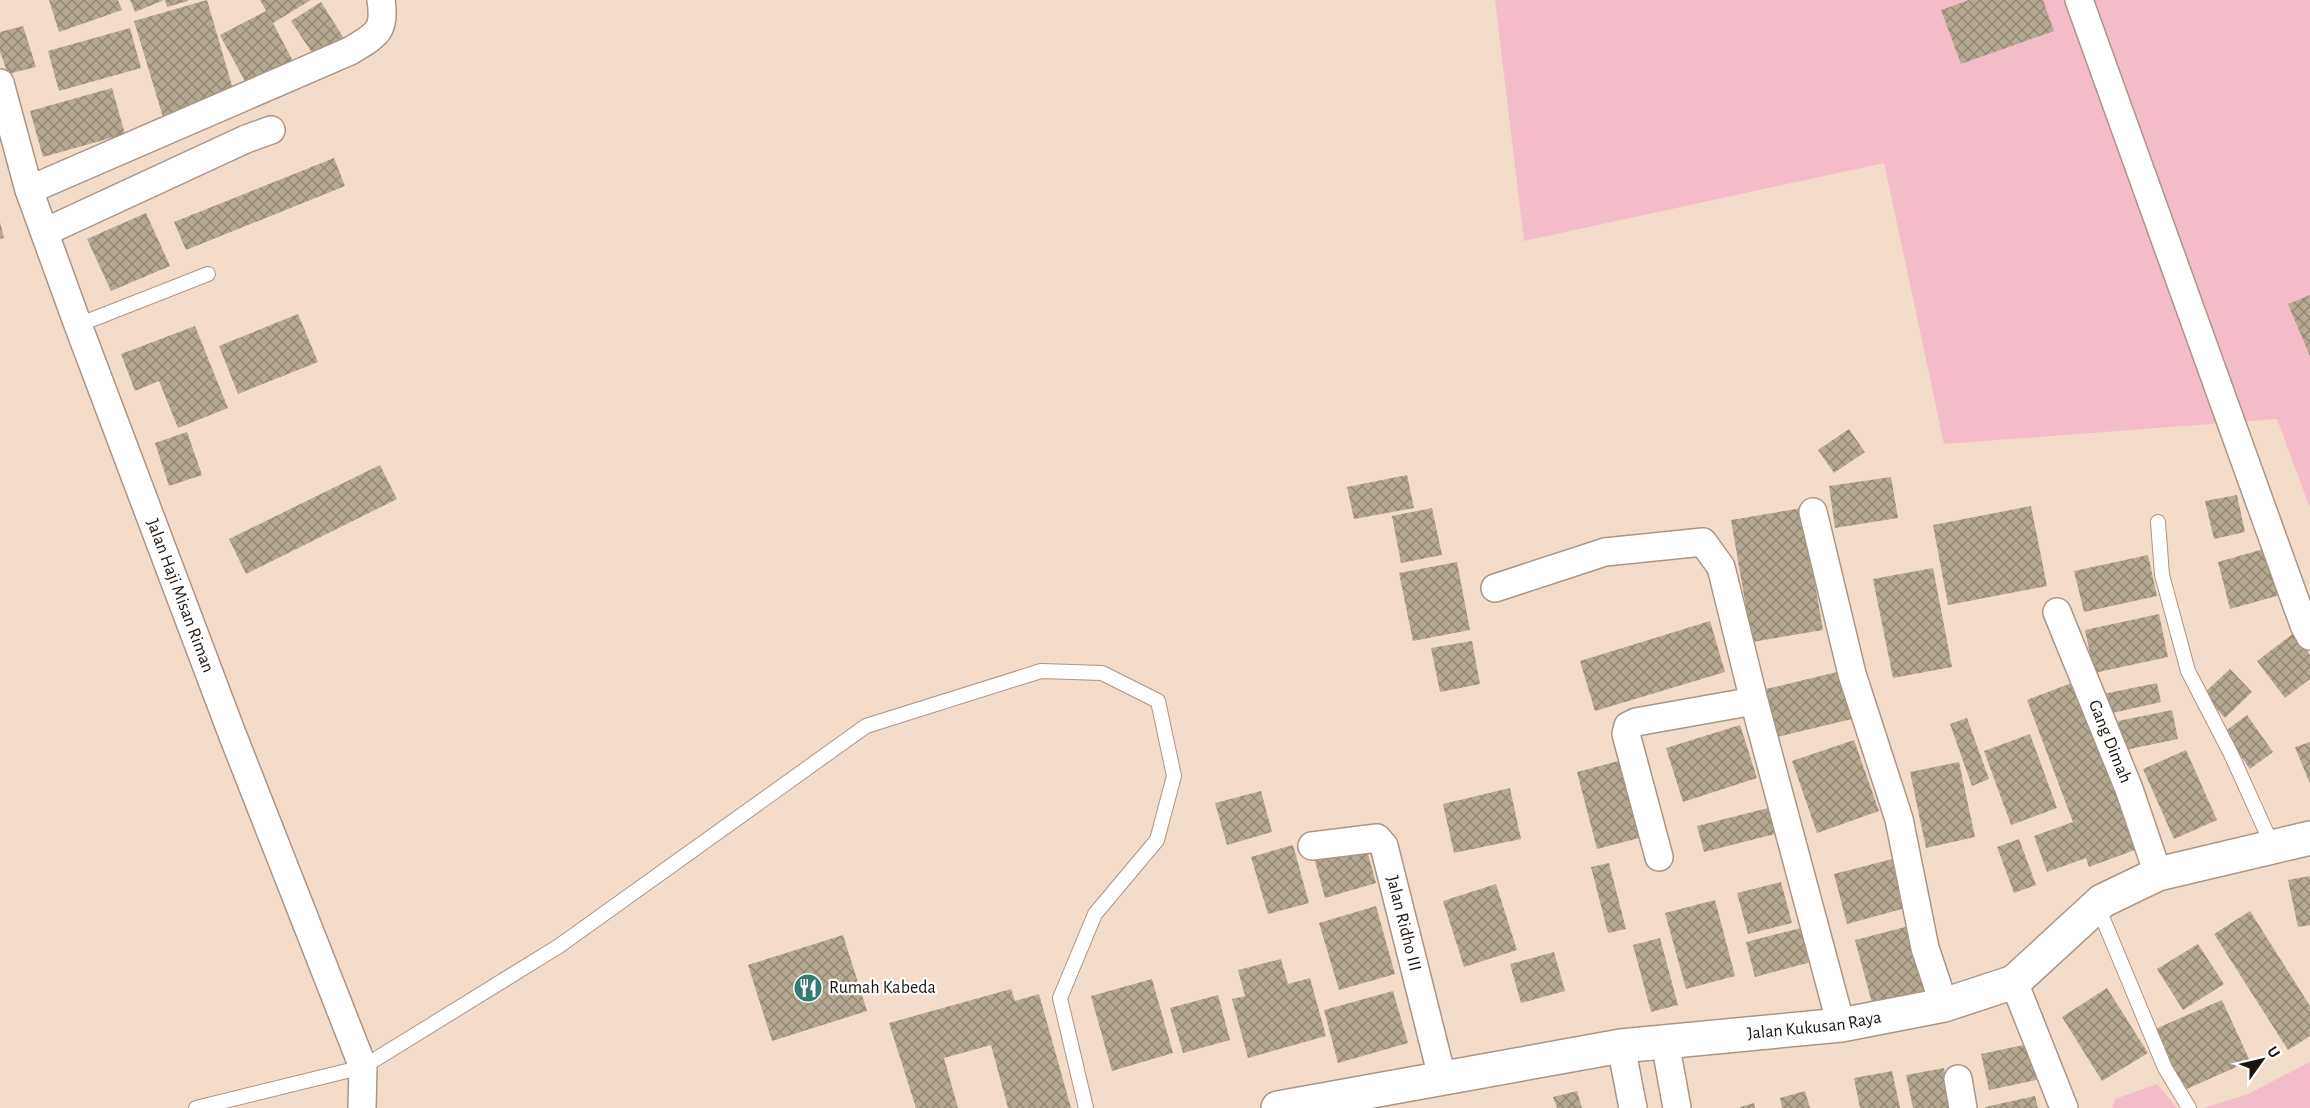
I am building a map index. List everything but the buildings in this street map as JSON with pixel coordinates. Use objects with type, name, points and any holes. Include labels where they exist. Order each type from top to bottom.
[{"type":"street","points":[[29,190],[350,51],[373,37],[384,19],[381,0]]},
{"type":"street","points":[[2079,0],[2304,626],[2310,636]]},
{"type":"street","name":"Jalan Haji Misan Riman","points":[[0,83],[29,190],[78,325],[231,731],[363,1067],[362,1108]]},
{"type":"street","points":[[45,232],[246,139],[271,130]]},
{"type":"street","points":[[1813,512],[1852,674],[1899,819],[1925,948],[1944,1005]]},
{"type":"street","points":[[1495,588],[1605,552],[1703,542],[1721,567],[1754,701],[1842,1025]]},
{"type":"street","name":"Gang Dimah","points":[[2056,612],[2129,789],[2158,873]]},
{"type":"street","points":[[1659,857],[1626,734],[1628,726],[1636,722],[1754,701]]},
{"type":"street","name":"Jalan Ridho III","points":[[1312,846],[1377,838],[1384,846],[1442,1077]]},
{"type":"street","name":"Jalan Kukusan Raya","points":[[1278,1108],[1621,1046],[1842,1025],[1944,1005],[2014,982],[2097,905],[2158,873],[2310,838]]},
{"type":"street","points":[[2014,982],[2064,1108]]},
{"type":"street","points":[[1665,1042],[1677,1108]]},
{"type":"street","points":[[1621,1046],[1633,1108]]},
{"type":"street","points":[[1958,1079],[1963,1108]]},
{"type":"lane","points":[[78,325],[208,274]]},
{"type":"lane","points":[[2158,522],[2162,575],[2188,671],[2231,754],[2273,847]]},
{"type":"lane","points":[[196,1108],[363,1067],[559,946],[866,726],[1041,671],[1102,672],[1158,700],[1174,776],[1157,840],[1095,914],[1059,998],[1086,1108]]},
{"type":"lane","points":[[2097,905],[2165,1068],[2189,1108]]},
{"type":"shaded area","points":[[1495,0],[2310,0],[2310,508],[2277,419],[1944,444],[1884,163],[1524,241]]},
{"type":"shaded area","points":[[2310,1062],[2310,1108],[2204,1108],[2248,1094]]},
{"type":"shaded area","points":[[2157,1084],[2177,1108],[2112,1108],[2115,1099]]},
{"type":"place","name":"Rumah Kabeda","points":[[808,988]]}]
